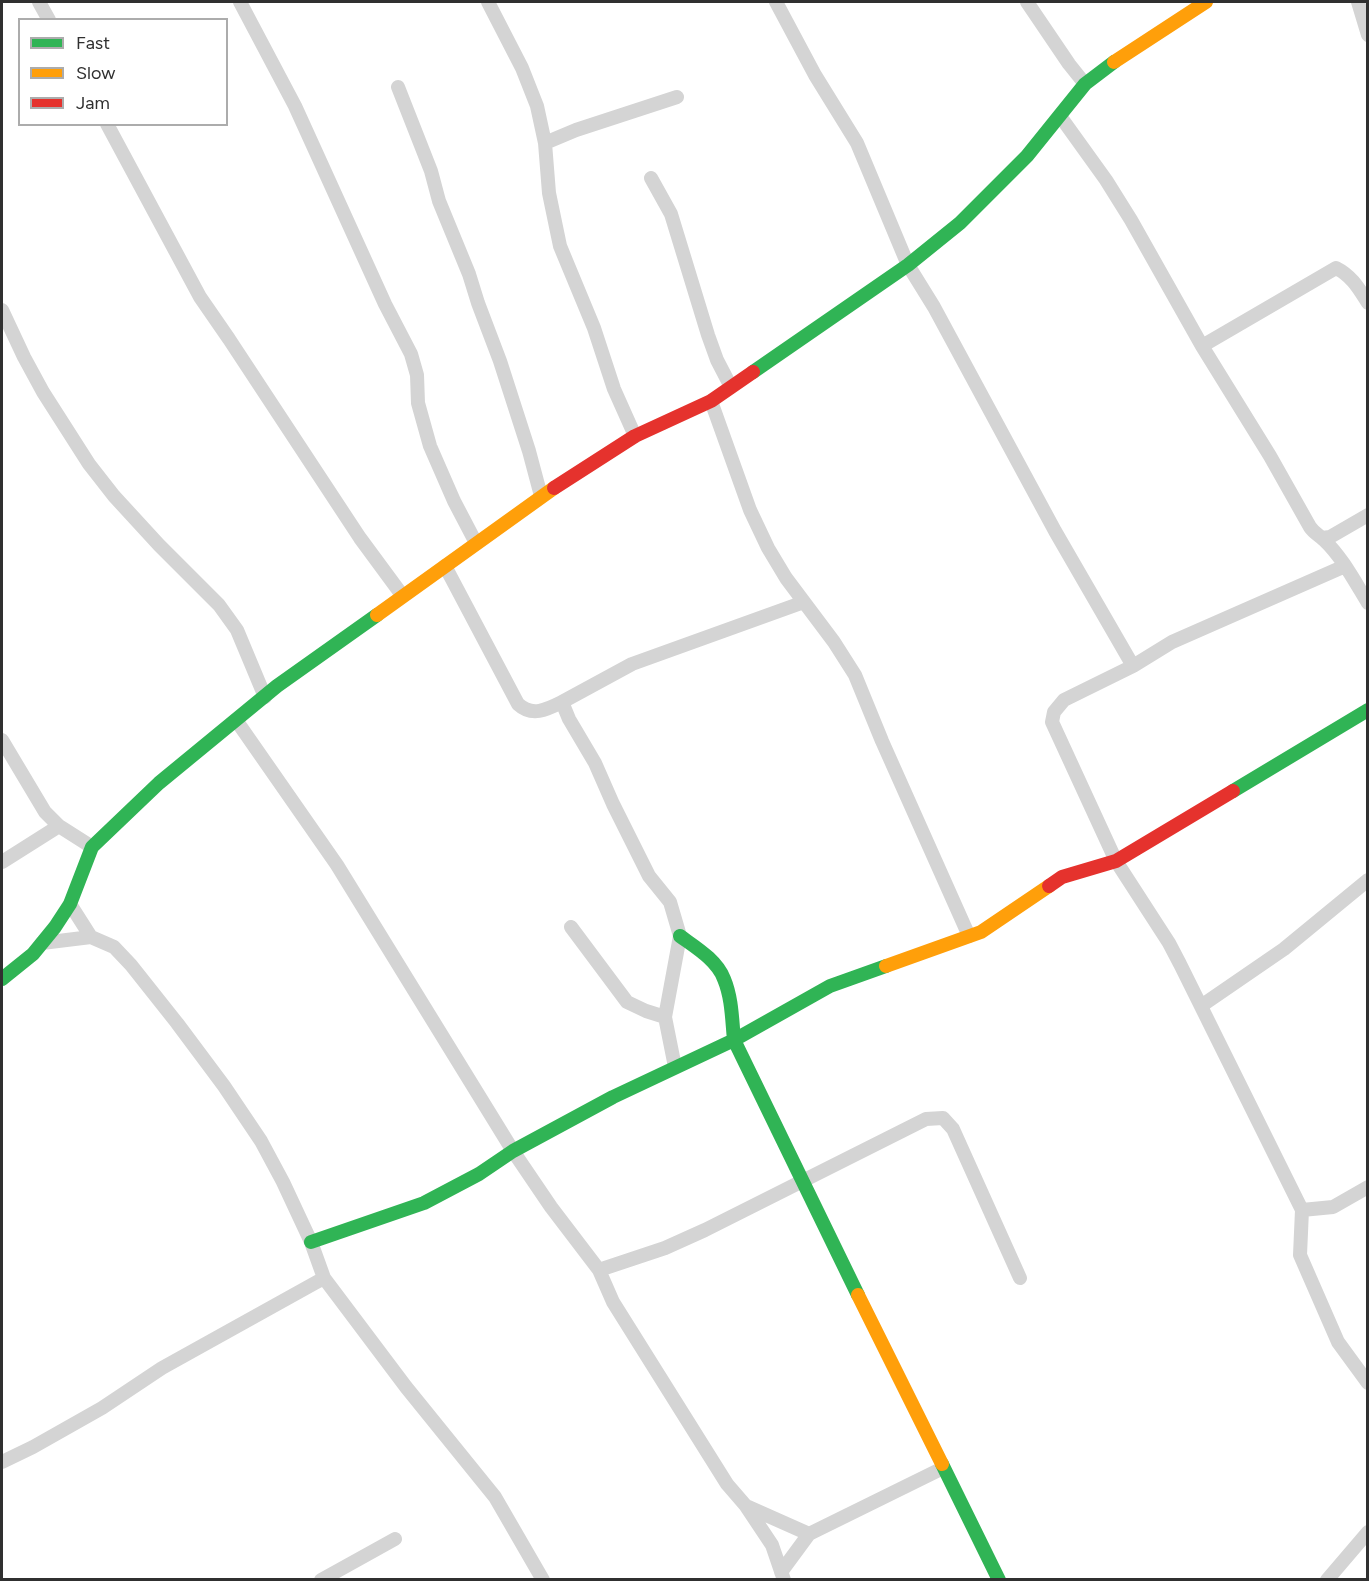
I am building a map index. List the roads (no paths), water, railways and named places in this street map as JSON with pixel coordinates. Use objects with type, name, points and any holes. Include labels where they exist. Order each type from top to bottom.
[{"type":"street","points":[[39,2],[48,18]]},
{"type":"street","points":[[240,2],[295,106],[385,304],[411,354],[417,375],[418,403],[430,446],[454,501],[476,543]]},
{"type":"street","points":[[489,2],[522,68],[537,105],[545,143],[549,193],[560,246],[594,328],[614,389],[636,436]]},
{"type":"street","points":[[776,2],[857,143],[908,265],[934,307],[1055,531],[1133,666]]},
{"type":"street","points":[[1027,2],[1085,84]]},
{"type":"street","points":[[2,979],[33,954],[70,904],[92,847],[159,783],[264,697],[541,496],[636,436],[711,401],[908,265],[960,223],[1027,156],[1085,84],[1104,68],[1206,2]]},
{"type":"street","points":[[1358,2],[1368,35]]},
{"type":"street","points":[[399,87],[500,361],[541,496]]},
{"type":"street","points":[[545,143],[576,130],[677,97]]},
{"type":"street","points":[[1060,116],[1106,180],[1131,220],[1202,346],[1270,456],[1310,527],[1346,567],[1368,603]]},
{"type":"street","points":[[108,126],[200,297],[360,537],[402,595]]},
{"type":"street","points":[[651,178],[671,214],[708,335],[717,360],[731,387]]},
{"type":"street","points":[[1202,346],[1336,268],[1346,273],[1368,303]]},
{"type":"street","points":[[2,310],[43,393],[89,464],[114,496],[219,605],[237,630],[264,697]]},
{"type":"street","points":[[711,401],[750,510],[768,548],[786,578],[834,642],[855,675],[969,936]]},
{"type":"street","points":[[1322,538],[1330,537],[1368,515]]},
{"type":"street","points":[[446,566],[518,704],[533,713],[562,702],[632,664],[804,602]]},
{"type":"street","points":[[1346,567],[1172,642],[1133,666],[1064,700],[1054,712],[1052,722],[1116,861],[1169,944],[1302,1210],[1300,1255],[1338,1342],[1368,1383]]},
{"type":"street","points":[[562,702],[569,719],[595,763],[649,876],[670,902],[680,936],[664,1017],[675,1067]]},
{"type":"street","points":[[311,1242],[424,1203],[479,1174],[513,1151],[613,1097],[734,1040],[830,986],[981,932],[1062,877],[1116,861],[1368,710]]},
{"type":"street","points":[[236,720],[338,865],[513,1151],[599,1270],[613,1302],[728,1484],[772,1545],[782,1576]]},
{"type":"street","points":[[2,740],[45,812],[58,826],[92,847]]},
{"type":"street","points":[[2,862],[58,826]]},
{"type":"street","points":[[1201,1006],[1284,949],[1368,880]]},
{"type":"street","points":[[70,904],[91,937]]},
{"type":"street","points":[[571,927],[627,1002],[664,1017]]},
{"type":"street","points":[[680,936],[705,954],[724,977],[731,1006],[734,1040],[801,1181],[999,1580]]},
{"type":"street","points":[[42,943],[91,937],[114,947],[131,965],[224,1086],[261,1141],[284,1182],[311,1242],[324,1278],[406,1387],[495,1497],[543,1580]]},
{"type":"street","points":[[599,1270],[665,1248],[926,1119],[942,1118],[953,1130],[1020,1278]]},
{"type":"street","points":[[1302,1210],[1333,1207],[1368,1187]]},
{"type":"street","points":[[2,1462],[93,1414],[162,1368],[324,1278]]},
{"type":"street","points":[[782,1576],[809,1534],[944,1468]]},
{"type":"street","points":[[746,1506],[809,1534]]},
{"type":"street","points":[[1327,1580],[1368,1532]]},
{"type":"street","points":[[321,1580],[395,1539]]}]
